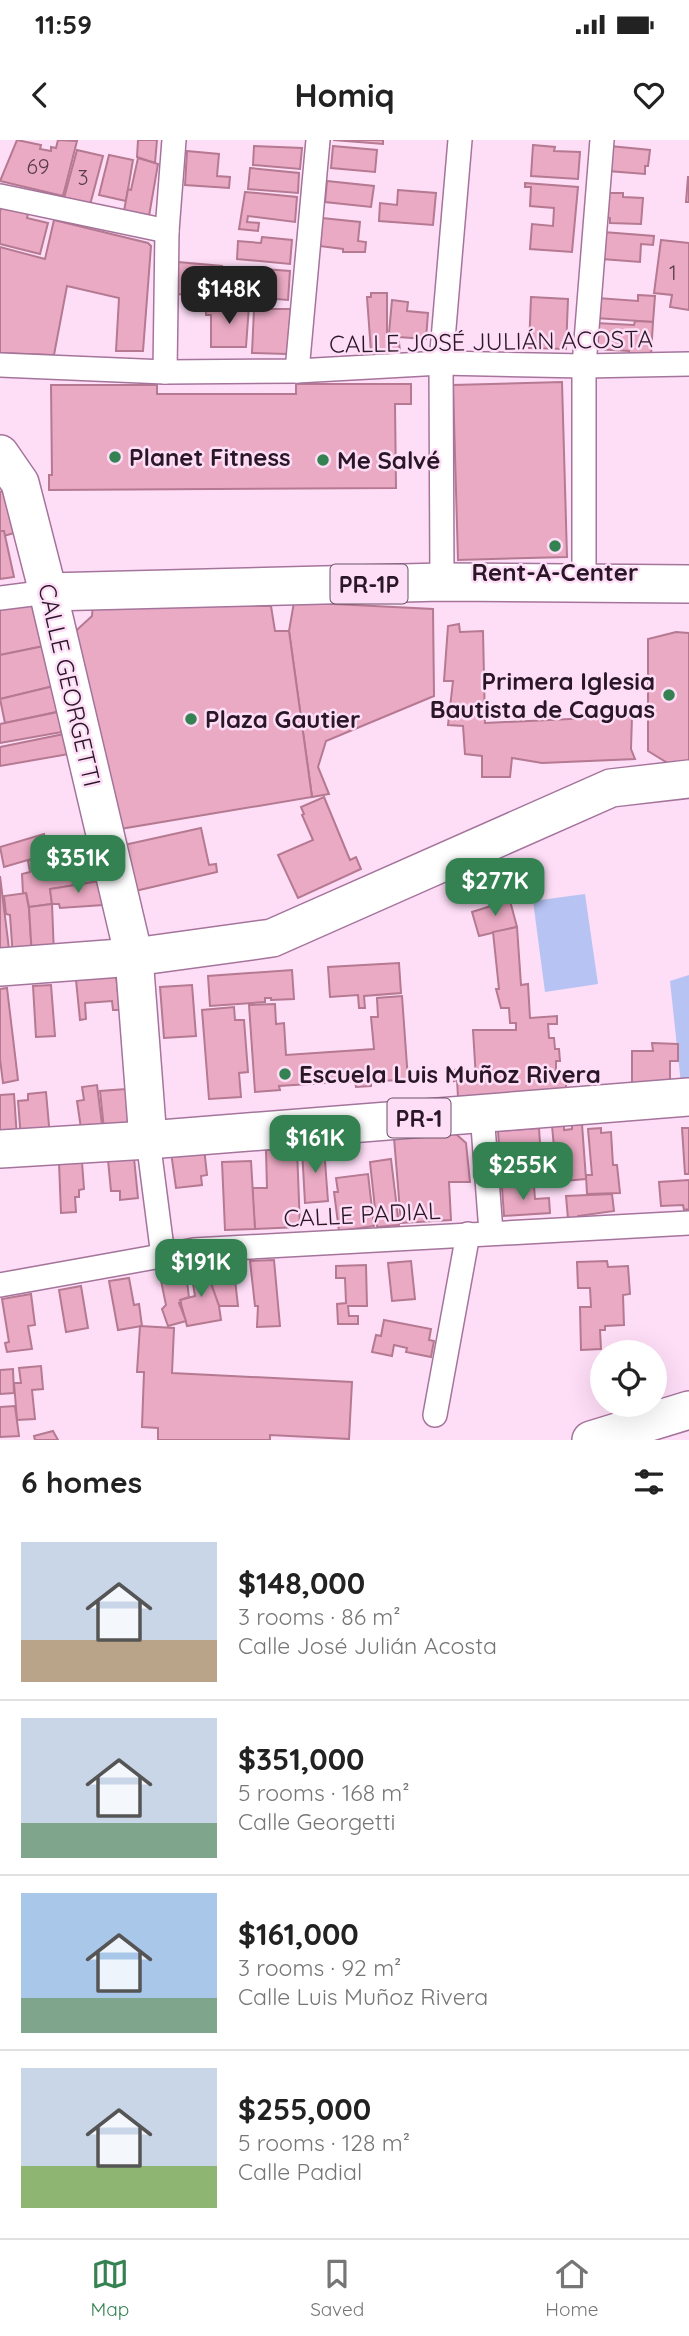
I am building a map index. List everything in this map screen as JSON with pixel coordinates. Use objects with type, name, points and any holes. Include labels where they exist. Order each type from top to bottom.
[{"type":"main road","name":"CALLE GEORGETTI","points":[[0,454],[20,482],[134,957],[148,1140]]},
{"type":"main road","name":"PR-1P","points":[[48,592],[442,582],[689,584]]},
{"type":"main road","points":[[0,967],[134,957],[272,938],[611,788],[689,779]]},
{"type":"main road","name":"PR-1","points":[[0,1149],[148,1140],[689,1097]]},
{"type":"main road","points":[[591,1440],[689,1410]]},
{"type":"street","points":[[165,372],[167,231],[174,140]]},
{"type":"street","points":[[297,371],[318,140]]},
{"type":"street","points":[[442,582],[441,363],[460,140]]},
{"type":"street","points":[[584,585],[584,366],[602,140]]},
{"type":"street","points":[[0,196],[167,231]]},
{"type":"street","name":"CALLE JOSÉ JULIÁN ACOSTA","points":[[0,365],[165,372],[297,371],[441,363],[584,366],[689,364]]},
{"type":"street","points":[[0,598],[48,592]]},
{"type":"street","points":[[435,1415],[480,1233],[482,1113]]},
{"type":"street","name":"CALLE GEORGETTI","points":[[148,1140],[163,1256]]},
{"type":"street","name":"CALLE PADIAL","points":[[0,1285],[194,1250],[689,1223]]},
{"type":"shaded area","points":[[585,894],[598,984],[545,992],[533,901]]},
{"type":"shaded area","points":[[689,975],[689,1083],[681,1084],[670,981]]},
{"type":"building","points":[[17,140],[41,145],[40,149],[51,151],[51,147],[56,148],[58,140],[77,141],[63,196],[0,181]]},
{"type":"building","points":[[138,140],[157,140],[155,163],[137,157]]},
{"type":"building","points":[[333,140],[383,140],[383,144]]},
{"type":"building","points":[[533,145],[555,147],[554,151],[580,152],[578,179],[531,176]]},
{"type":"building","points":[[254,146],[302,148],[300,169],[253,165]]},
{"type":"building","points":[[333,146],[377,150],[375,172],[331,168]]},
{"type":"building","points":[[610,146],[650,150],[645,174],[608,171]]},
{"type":"building","points":[[77,150],[103,156],[90,205],[64,198]]},
{"type":"building","points":[[187,151],[219,154],[217,176],[230,177],[229,188],[185,185]]},
{"type":"building","points":[[109,155],[133,160],[126,201],[99,195]]},
{"type":"building","points":[[138,158],[158,164],[149,216],[124,211]]},
{"type":"building","points":[[250,168],[299,173],[298,193],[248,189]]},
{"type":"building","points":[[688,177],[689,202],[686,202]]},
{"type":"building","points":[[327,181],[374,186],[371,207],[325,202]]},
{"type":"building","points":[[525,183],[578,187],[572,252],[530,249],[532,224],[553,226],[554,208],[530,206],[531,187],[525,187]]},
{"type":"building","points":[[398,190],[436,193],[433,225],[379,221],[380,203],[397,205]]},
{"type":"building","points":[[245,192],[297,197],[295,222],[248,216],[247,222],[259,223],[258,231],[239,229]]},
{"type":"building","points":[[606,193],[623,193],[623,197],[643,198],[641,224],[610,223],[610,218],[605,217]]},
{"type":"building","points":[[2,202],[29,209],[27,218],[48,223],[40,254],[0,244]]},
{"type":"building","points":[[322,218],[360,222],[358,241],[366,242],[365,252],[343,252],[343,249],[319,246]]},
{"type":"building","points":[[54,220],[148,243],[151,246],[143,351],[116,351],[119,298],[67,286],[54,355],[0,353],[0,247],[45,259]]},
{"type":"building","points":[[603,232],[654,236],[653,245],[641,244],[640,262],[602,259]]},
{"type":"building","points":[[262,237],[292,240],[290,264],[237,259],[238,241],[261,243]]},
{"type":"building","points":[[661,240],[689,243],[689,310],[670,307],[672,295],[654,293]]},
{"type":"building","points":[[178,262],[222,266],[220,290],[209,289],[209,296],[175,294]]},
{"type":"building","points":[[249,268],[290,271],[288,300],[240,296],[240,288],[247,289]]},
{"type":"building","points":[[371,293],[387,293],[387,342],[399,342],[400,352],[371,352],[367,297],[371,297]]},
{"type":"building","points":[[638,295],[655,296],[653,322],[596,318],[598,298],[638,301]]},
{"type":"building","points":[[531,297],[568,299],[566,349],[529,348]]},
{"type":"building","points":[[392,300],[408,302],[407,311],[428,313],[426,339],[398,337],[398,334],[389,333]]},
{"type":"building","points":[[206,306],[249,306],[246,347],[211,347],[211,315],[206,315]]},
{"type":"building","points":[[254,309],[291,309],[287,354],[252,353]]},
{"type":"building","points":[[635,321],[653,322],[651,355],[595,349],[596,323],[634,325]]},
{"type":"building","points":[[562,382],[567,557],[458,560],[453,385]]},
{"type":"building","points":[[296,384],[411,384],[411,404],[395,404],[396,488],[49,490],[49,475],[52,475],[51,385],[157,385],[157,394],[296,394]]},
{"type":"building","points":[[9,488],[24,530],[4,536],[4,531],[0,531],[0,492]]},
{"type":"building","points":[[0,531],[4,531],[14,577],[0,579]]},
{"type":"building","points":[[33,600],[44,646],[0,655],[0,604]]},
{"type":"building","points":[[294,602],[433,609],[434,696],[326,741],[318,767],[329,794],[312,797],[289,631]]},
{"type":"building","name":"Plaza Gautier","points":[[93,603],[271,606],[275,631],[289,631],[312,797],[108,831],[68,638],[92,616]]},
{"type":"building","points":[[459,624],[460,632],[483,631],[485,723],[632,716],[631,749],[635,759],[542,763],[512,758],[510,777],[482,777],[482,756],[465,754],[463,726],[448,725],[453,681],[444,681],[448,626]]},
{"type":"building","name":"Primera Iglesia Bautista de Caguas","points":[[676,632],[689,633],[689,764],[679,770],[648,751],[648,639]]},
{"type":"building","points":[[44,646],[54,686],[0,699],[0,655]]},
{"type":"building","points":[[54,686],[61,711],[5,723],[0,699]]},
{"type":"building","points":[[58,712],[62,732],[0,743],[0,724]]},
{"type":"building","points":[[64,734],[69,754],[0,766],[0,747]]},
{"type":"building","points":[[324,797],[350,860],[356,857],[361,869],[298,898],[278,855],[313,840],[301,807]]},
{"type":"building","points":[[201,828],[209,865],[216,864],[217,872],[135,891],[124,845]]},
{"type":"building","points":[[44,834],[48,847],[44,849],[45,855],[4,867],[0,847]]},
{"type":"building","points":[[89,842],[100,881],[50,889],[52,904],[29,907],[26,893],[23,894],[22,874],[30,872],[28,861]]},
{"type":"building","points":[[0,876],[10,957],[0,958]]},
{"type":"building","points":[[100,881],[103,905],[60,908],[59,904],[52,904],[50,889]]},
{"type":"building","points":[[26,893],[32,957],[13,958],[10,915],[6,914],[4,896]]},
{"type":"building","points":[[509,897],[517,927],[479,936],[472,912],[491,906],[490,902]]},
{"type":"building","points":[[52,904],[54,955],[32,957],[29,907]]},
{"type":"building","points":[[517,927],[521,985],[528,984],[530,1018],[557,1016],[557,1024],[548,1024],[549,1038],[554,1038],[555,1049],[559,1049],[560,1061],[556,1061],[556,1079],[566,1079],[566,1091],[458,1097],[454,1070],[466,1069],[466,1080],[476,1079],[473,1030],[516,1030],[516,1023],[510,1023],[509,1008],[501,1008],[496,989],[499,989],[493,932]]},
{"type":"building","points":[[399,963],[401,993],[364,996],[365,1008],[359,1008],[358,995],[330,997],[328,967]]},
{"type":"building","points":[[292,970],[294,999],[265,998],[265,1002],[210,1006],[208,976]]},
{"type":"building","points":[[116,976],[120,1010],[113,1010],[112,1001],[85,1003],[86,1019],[80,1020],[76,980]]},
{"type":"building","points":[[51,985],[55,1036],[36,1037],[33,986]]},
{"type":"building","points":[[192,985],[196,1036],[164,1038],[160,987]]},
{"type":"building","points":[[7,988],[18,1080],[3,1083],[0,1059],[0,989]]},
{"type":"building","points":[[402,996],[408,1080],[371,1081],[371,1086],[356,1087],[355,1081],[279,1086],[280,1090],[255,1092],[249,1005],[275,1004],[276,1024],[284,1023],[286,1055],[374,1049],[371,1017],[378,1017],[377,998]]},
{"type":"building","points":[[234,1007],[235,1020],[244,1020],[248,1072],[239,1073],[241,1097],[209,1099],[202,1010]]},
{"type":"building","points":[[652,1043],[678,1044],[678,1061],[670,1061],[670,1082],[632,1084],[632,1051],[653,1051]]},
{"type":"building","points":[[97,1085],[103,1132],[82,1135],[77,1101],[84,1100],[82,1087]]},
{"type":"building","points":[[126,1089],[130,1126],[104,1129],[100,1091]]},
{"type":"building","points":[[46,1092],[50,1137],[21,1139],[18,1101],[28,1100],[28,1094]]},
{"type":"building","points":[[14,1094],[17,1138],[0,1140],[0,1095]]},
{"type":"building","points":[[582,1124],[586,1179],[564,1181],[563,1147],[554,1147],[552,1126],[564,1125],[564,1130],[572,1129],[572,1125]]},
{"type":"building","points":[[539,1128],[542,1174],[523,1176],[524,1186],[502,1187],[498,1131]]},
{"type":"building","points":[[601,1128],[601,1133],[611,1132],[613,1165],[617,1165],[620,1193],[587,1194],[586,1175],[592,1175],[588,1129]]},
{"type":"building","points":[[682,1128],[689,1128],[689,1174],[685,1174]]},
{"type":"building","points":[[456,1134],[466,1143],[470,1182],[449,1182],[451,1220],[401,1223],[394,1138]]},
{"type":"building","points":[[204,1148],[207,1175],[201,1176],[202,1185],[176,1188],[171,1152]]},
{"type":"building","points":[[324,1148],[328,1201],[305,1203],[302,1149]]},
{"type":"building","points":[[297,1149],[300,1227],[255,1229],[252,1188],[267,1188],[266,1150]]},
{"type":"building","points":[[134,1158],[138,1198],[120,1200],[120,1191],[111,1191],[108,1160]]},
{"type":"building","points":[[391,1159],[399,1225],[377,1227],[370,1162]]},
{"type":"building","points":[[251,1161],[255,1229],[225,1230],[222,1162]]},
{"type":"building","points":[[82,1162],[84,1189],[79,1190],[79,1197],[75,1197],[76,1212],[61,1213],[59,1163]]},
{"type":"building","points":[[368,1174],[374,1226],[339,1231],[334,1192],[338,1192],[336,1178]]},
{"type":"building","points":[[689,1180],[689,1209],[684,1210],[683,1205],[661,1206],[659,1182]]},
{"type":"building","points":[[534,1186],[535,1199],[549,1198],[550,1213],[504,1216],[502,1187]]},
{"type":"building","points":[[612,1194],[614,1211],[568,1219],[566,1196]]},
{"type":"building","points":[[274,1260],[280,1326],[257,1327],[258,1306],[255,1306],[250,1261]]},
{"type":"building","points":[[411,1261],[415,1299],[392,1301],[388,1263]]},
{"type":"building","points":[[607,1261],[608,1267],[628,1266],[630,1294],[623,1295],[624,1325],[605,1326],[605,1330],[600,1330],[601,1340],[590,1340],[590,1350],[581,1350],[580,1307],[591,1307],[590,1288],[578,1288],[577,1262]]},
{"type":"building","points":[[233,1262],[238,1306],[219,1306],[204,1264]]},
{"type":"building","points":[[204,1264],[219,1306],[221,1320],[187,1326],[180,1300],[195,1296],[190,1265]]},
{"type":"building","points":[[366,1265],[367,1306],[348,1306],[349,1316],[358,1316],[358,1324],[338,1324],[337,1304],[346,1303],[345,1278],[336,1278],[336,1266]]},
{"type":"building","points":[[185,1266],[189,1297],[179,1303],[186,1321],[168,1326],[162,1309],[166,1305],[159,1271]]},
{"type":"building","points":[[129,1278],[134,1305],[139,1304],[142,1326],[118,1330],[109,1281]]},
{"type":"building","points":[[81,1286],[88,1328],[66,1332],[59,1290]]},
{"type":"building","points":[[31,1294],[35,1325],[28,1326],[32,1349],[7,1352],[5,1343],[9,1342],[2,1299]]},
{"type":"building","points":[[384,1320],[431,1329],[429,1340],[434,1341],[431,1357],[406,1352],[407,1348],[394,1345],[392,1356],[372,1352],[376,1335],[381,1336]]},
{"type":"building","points":[[140,1326],[174,1328],[172,1373],[352,1382],[349,1439],[270,1435],[270,1440],[158,1440],[158,1428],[142,1427],[144,1372],[137,1372]]},
{"type":"building","points":[[41,1366],[43,1389],[32,1390],[35,1419],[17,1420],[14,1383],[21,1383],[19,1368]]},
{"type":"building","points":[[13,1369],[14,1393],[0,1394],[0,1370]]},
{"type":"building","points":[[15,1406],[19,1436],[0,1437],[0,1407]]},
{"type":"building","points":[[53,1431],[58,1440],[35,1440],[34,1436]]},
{"type":"place","name":"Planet Fitness","points":[[115,457]]},
{"type":"place","name":"Me Salvé","points":[[323,460]]},
{"type":"place","name":"Rent-A-Center","points":[[555,546]]},
{"type":"place","name":"Primera Iglesia Bautista de Caguas","points":[[669,695]]},
{"type":"place","name":"Plaza Gautier","points":[[191,719]]},
{"type":"place","name":"Escuela Luis Muñoz Rivera","points":[[285,1074]]}]
